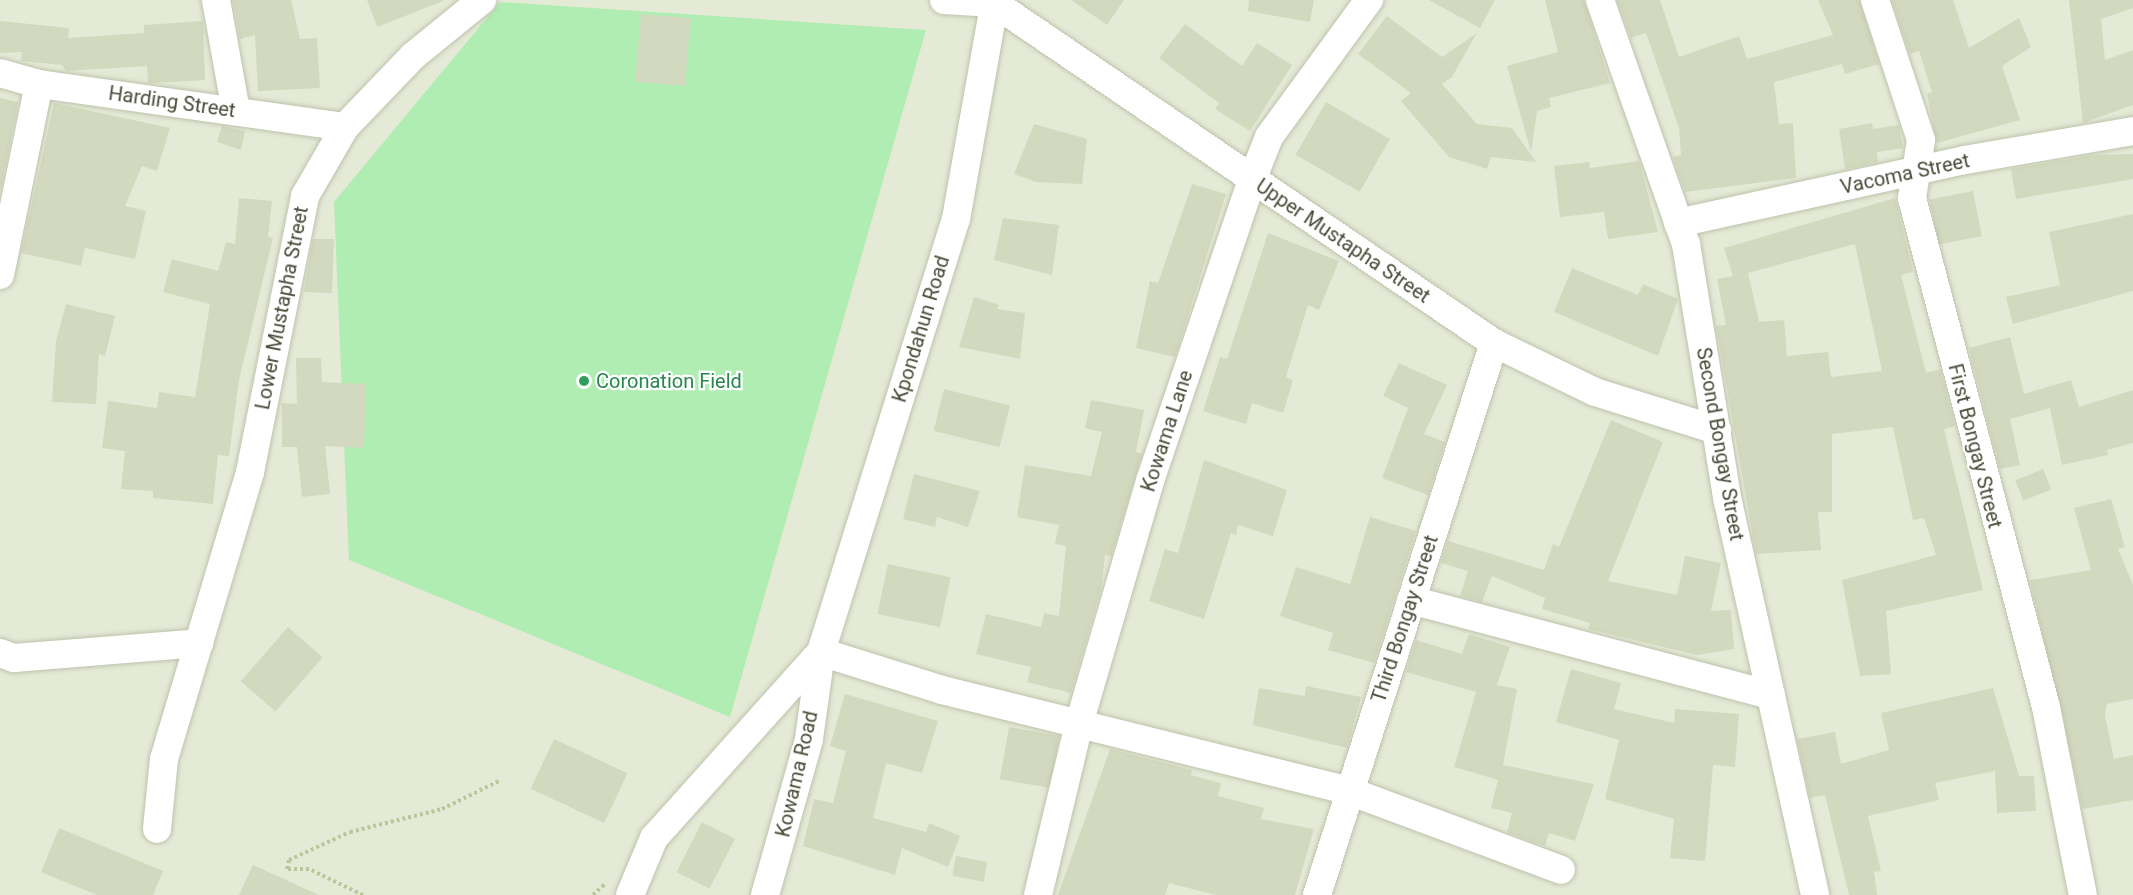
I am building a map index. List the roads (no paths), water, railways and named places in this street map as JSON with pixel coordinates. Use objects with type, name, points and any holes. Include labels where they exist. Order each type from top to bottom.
[{"type":"street","points":[[216,0],[236,111]]},
{"type":"street","name":"Lower Mustapha Street","points":[[157,829],[164,759],[250,472],[305,196],[345,127],[461,12],[482,0]]},
{"type":"street","points":[[944,0],[994,1]]},
{"type":"street","name":"Kowama Lane","points":[[1038,895],[1079,724],[1150,481],[1252,180],[1269,137],[1369,0]]},
{"type":"street","name":"Second Bongay Street","points":[[1600,0],[1678,223],[1771,695],[1815,895]]},
{"type":"street","name":"First Bongay Street","points":[[1875,0],[1921,140],[1912,198],[2046,707],[2083,895]]},
{"type":"street","name":"Upper Mustapha Street","points":[[994,1],[1252,180],[1494,343],[1595,392],[1717,430]]},
{"type":"street","name":"Kpondahun Road","points":[[821,652],[956,219],[994,1]]},
{"type":"street","name":"Harding Street","points":[[0,73],[39,84],[345,127]]},
{"type":"street","points":[[0,275],[39,84]]},
{"type":"street","name":"Vacoma Street","points":[[1678,223],[1917,171],[2133,130]]},
{"type":"street","name":"Third Bongay Street","points":[[1317,895],[1494,343]]},
{"type":"street","points":[[1411,600],[1771,695]]},
{"type":"street","points":[[0,653],[14,658],[199,643]]},
{"type":"street","points":[[630,895],[654,838],[821,652],[1079,724],[1349,791],[1561,870]]},
{"type":"street","name":"Kowama Road","points":[[765,895],[809,738],[821,652]]},
{"type":"place","name":"Coronation Field","points":[[584,381]]}]
